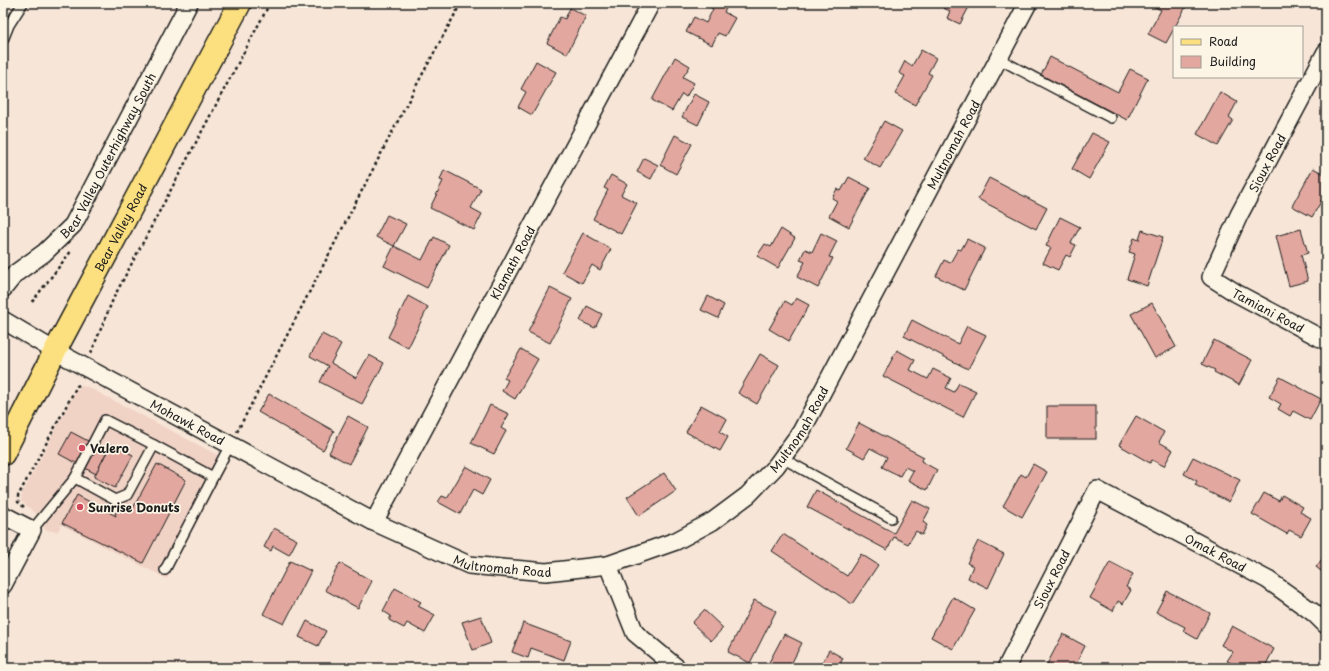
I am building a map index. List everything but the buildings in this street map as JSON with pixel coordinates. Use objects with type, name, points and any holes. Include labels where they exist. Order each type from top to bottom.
[{"type":"main road","name":"Bear Valley Road","points":[[3,454],[240,3]]},
{"type":"street","name":"Bear Valley Outerhighway South","points":[[3,289],[16,273],[44,254],[73,225],[190,3]]},
{"type":"street","name":"Klamath Road","points":[[374,522],[651,3]]},
{"type":"street","name":"Multnomah Road","points":[[374,522],[470,565],[546,572],[608,565],[676,540],[713,521],[748,495],[782,458],[801,432],[1028,3]]},
{"type":"street","name":"Sioux Road","points":[[1211,277],[1239,215],[1326,52]]},
{"type":"street","name":"Tamiani Road","points":[[1211,277],[1236,293],[1326,341]]},
{"type":"street","name":"Mohawk Road","points":[[3,320],[56,351],[374,522]]},
{"type":"street","name":"Sioux Road","points":[[1006,668],[1097,490]]},
{"type":"street","name":"Omak Road","points":[[1097,490],[1268,580],[1314,613],[1326,625]]},
{"type":"street","points":[[3,514],[32,530],[3,585]]},
{"type":"street","points":[[608,565],[635,633],[677,668]]},
{"type":"lane","points":[[3,40],[9,25],[23,3]]},
{"type":"lane","points":[[999,59],[1111,118]]},
{"type":"lane","points":[[32,530],[75,478],[105,420],[213,476]]},
{"type":"lane","points":[[165,570],[230,445]]},
{"type":"lane","points":[[75,478],[115,500],[127,495],[154,446]]},
{"type":"lane","points":[[782,458],[891,518]]},
{"type":"path","points":[[91,357],[90,355],[92,348],[114,297],[270,3]]},
{"type":"path","points":[[230,445],[415,88],[461,3]]},
{"type":"shaded area","points":[[81,386],[88,387],[229,461],[167,579],[62,525],[57,532],[45,530],[40,517],[21,501],[22,494],[75,392]]},
{"type":"place","name":"Valero","points":[[82,448]]},
{"type":"place","name":"Sunrise Donuts","points":[[80,507]]}]
